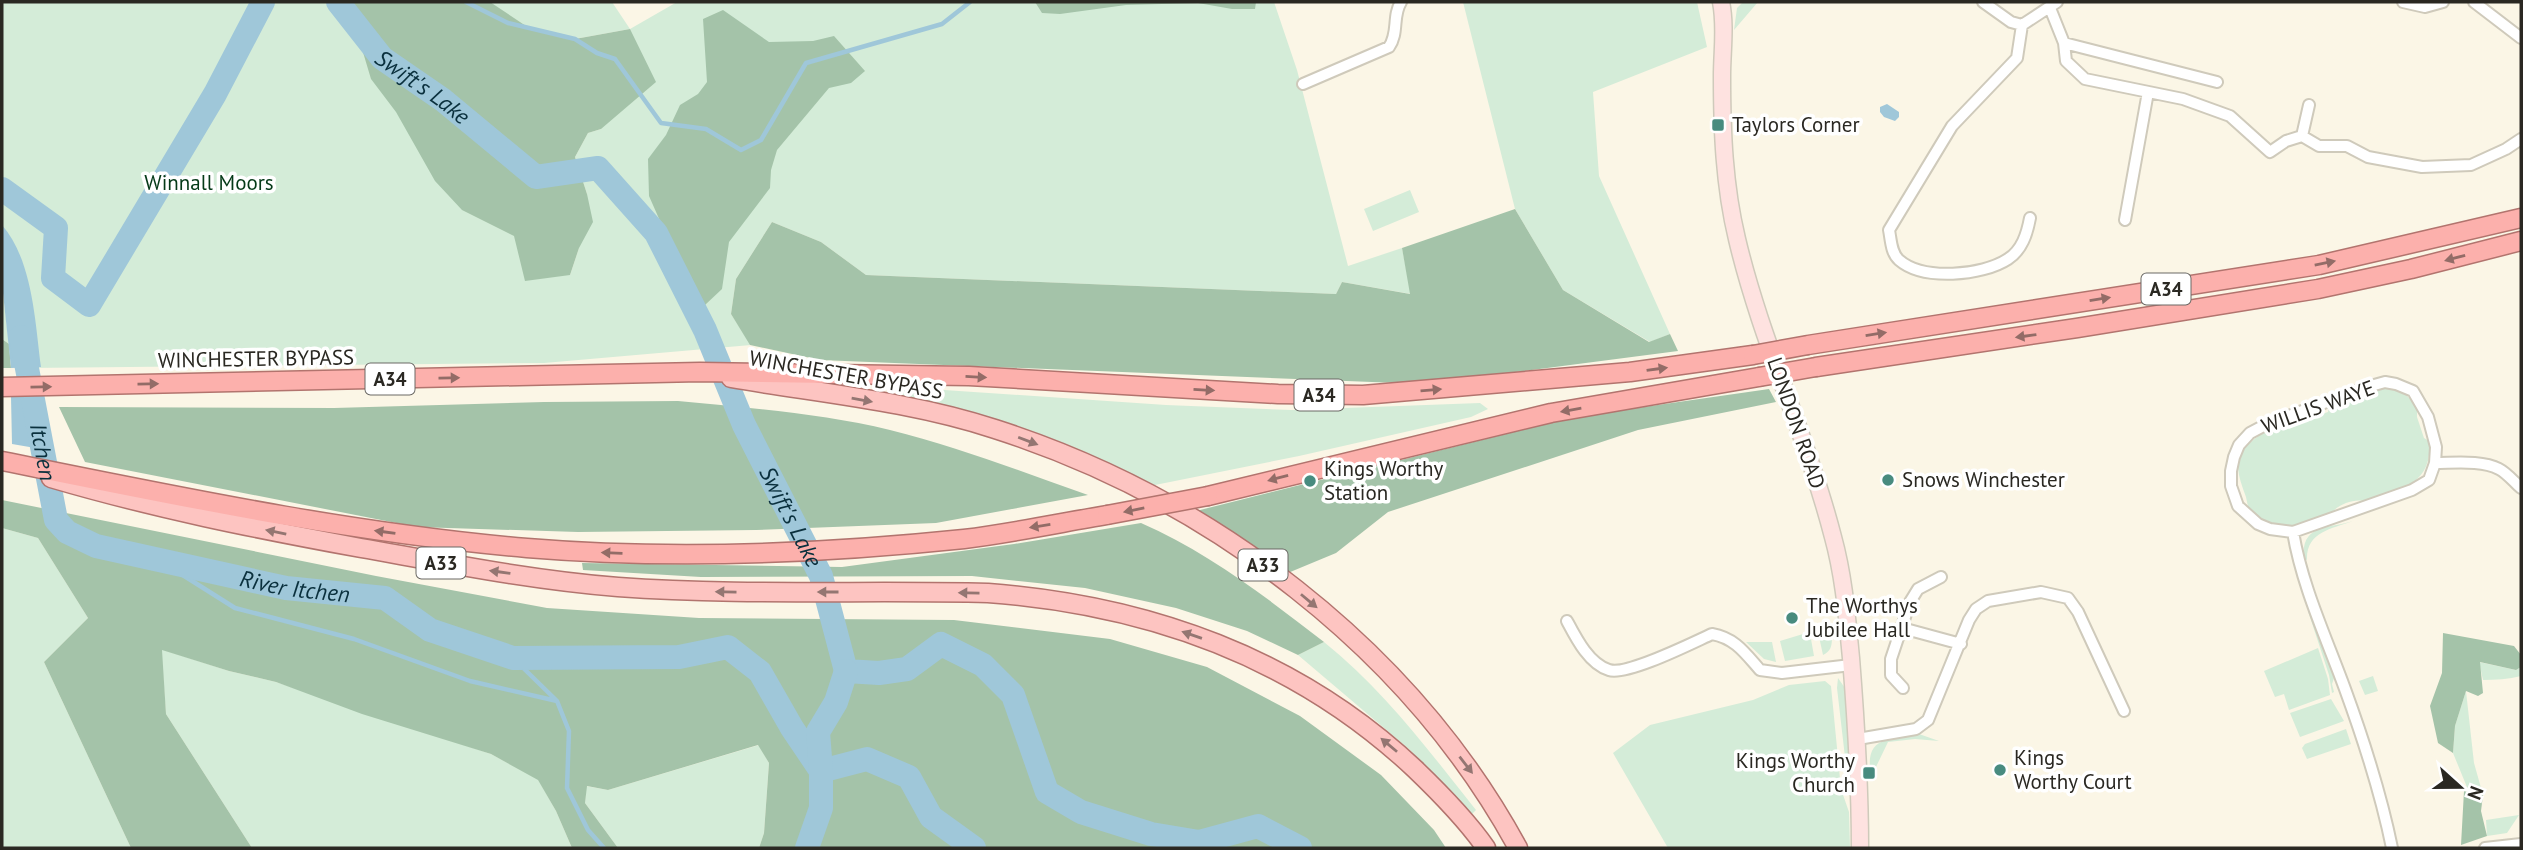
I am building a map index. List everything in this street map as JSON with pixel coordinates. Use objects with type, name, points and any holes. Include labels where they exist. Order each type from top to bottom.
[{"type":"highway","name":"A34","points":[[805,382],[969,376],[1278,394],[1363,395],[1630,372],[2319,265],[2521,218]]},
{"type":"highway","name":"A34","points":[[2,462],[95,485],[347,527],[470,542],[607,553],[772,553],[850,549],[966,538],[1107,515],[1209,496],[1551,413],[1816,367],[2318,289],[2521,241]]},
{"type":"highway","name":"WINCHESTER BYPASS","points":[[2,387],[700,372],[805,382]]},
{"type":"main road","name":"LONDON ROAD","points":[[1721,2],[1724,19],[1723,152],[1737,238],[1757,307],[1818,486],[1844,583],[1858,739],[1860,848]]},
{"type":"main road","name":"WINCHESTER BYPASS","points":[[805,382],[994,428],[1092,465],[1174,506],[1277,574],[1374,659],[1469,768],[1485,790],[1518,848]]},
{"type":"main road","name":"A33","points":[[95,485],[292,536],[483,570],[617,587],[701,592],[988,593],[1110,610],[1249,656],[1307,687],[1392,747],[1438,791],[1486,848]]},
{"type":"street","points":[[1303,85],[1390,47],[1394,41],[1396,10],[1401,2]]},
{"type":"street","points":[[1983,2],[2011,22],[2022,25],[2054,5],[2066,61],[2085,79],[2183,99],[2230,116],[2270,152],[2286,141],[2302,136],[2319,146],[2347,146],[2368,157],[2422,167],[2471,164],[2521,139]]},
{"type":"street","points":[[2403,2],[2426,7],[2442,2]]},
{"type":"street","points":[[2474,2],[2521,38]]},
{"type":"street","points":[[2022,25],[2017,58],[1952,126],[1889,230],[1892,249],[1898,259],[1910,267],[1940,275],[1984,269],[2008,259],[2026,238],[2030,218]]},
{"type":"street","points":[[2064,43],[2217,82]]},
{"type":"street","points":[[2124,220],[2148,92]]},
{"type":"street","points":[[2302,136],[2309,105]]},
{"type":"street","name":"WILLIS WAYE","points":[[2294,532],[2270,529],[2258,524],[2238,506],[2231,486],[2231,471],[2239,445],[2250,433],[2267,424],[2367,387],[2385,383],[2396,384],[2413,391],[2428,417],[2436,447],[2435,463]]},
{"type":"street","points":[[2392,848],[2374,777],[2298,562],[2294,532],[2412,490],[2428,480],[2435,463],[2489,465],[2503,470],[2508,478],[2521,488]]},
{"type":"street","points":[[1902,688],[1891,675],[1891,659],[1910,602],[1918,589],[1941,576]]},
{"type":"street","points":[[1858,739],[1916,729],[1928,720],[1976,609],[1988,601],[2041,592],[2068,598],[2078,612],[2124,711]]},
{"type":"street","points":[[1567,621],[1589,655],[1602,667],[1612,671],[1643,664],[1712,634],[1736,643],[1760,670],[1771,673],[1851,665]]},
{"type":"street","points":[[1902,628],[1961,644]]},
{"type":"street","points":[[2485,848],[2521,844]]},
{"type":"green space","name":"Winnall Moors","points":[[2,2],[612,2],[630,29],[677,2],[1274,2],[1297,70],[1348,266],[1402,248],[1411,294],[1342,282],[1336,294],[866,275],[821,242],[772,222],[736,279],[731,314],[751,345],[544,363],[27,368],[2,262]],"holes":[[[530,28],[575,39],[630,29],[601,129],[588,133],[575,157],[587,194],[579,248],[570,275]]]},
{"type":"green space","points":[[348,2],[490,2],[529,28],[575,39],[630,29],[656,82],[601,129],[588,133],[575,157],[593,222],[579,248],[570,275],[525,281],[514,236],[462,210],[435,181],[396,112],[371,79]]},
{"type":"green space","points":[[1035,2],[1256,2],[1255,9],[1232,9],[1198,3],[1126,5],[1060,14],[1042,13]]},
{"type":"green space","points":[[1463,2],[1697,2],[1707,47],[1593,92],[1599,176],[1670,334],[1650,342],[1563,290],[1515,209]]},
{"type":"green space","points":[[1743,2],[1758,2],[1734,30],[1737,8]]},
{"type":"green space","points":[[723,10],[769,42],[813,41],[834,36],[865,71],[851,83],[829,88],[777,150],[771,170],[770,188],[729,242],[722,289],[705,305],[664,230],[649,196],[648,159],[666,135],[680,105],[698,94],[707,82],[703,19]]},
{"type":"green space","points":[[1410,190],[1419,212],[1373,231],[1364,209]]},
{"type":"green space","points":[[1515,209],[1563,290],[1649,342],[1670,334],[1678,351],[1423,384],[820,360],[750,345],[731,314],[736,279],[772,222],[821,242],[866,275],[1336,294],[1342,282],[1410,294],[1402,248]]},
{"type":"green space","points":[[2,286],[9,344],[2,339]]},
{"type":"green space","points":[[2,339],[9,344],[11,368],[2,368]]},
{"type":"green space","points":[[900,387],[1166,405],[1291,410],[1480,403],[1488,409],[1471,417],[1150,486],[1006,422],[901,398]]},
{"type":"green space","points":[[2386,388],[2404,394],[2417,408],[2424,438],[2429,441],[2429,456],[2419,477],[2401,488],[2363,501],[2346,503],[2331,514],[2296,526],[2275,525],[2251,512],[2238,469],[2240,456],[2250,443],[2267,431],[2328,412],[2329,407]]},
{"type":"green space","points":[[1769,389],[1776,402],[1638,430],[1388,512],[1336,553],[1283,575],[1192,512],[1574,417]]},
{"type":"green space","points":[[678,401],[811,415],[864,424],[965,452],[1088,495],[936,523],[756,530],[578,532],[417,527],[85,462],[59,407],[334,408]]},
{"type":"green space","points":[[2,500],[547,608],[699,618],[954,620],[1110,639],[1207,667],[1300,716],[1381,775],[1434,830],[1446,848],[759,848],[764,833],[769,763],[758,745],[608,790],[587,786],[585,803],[618,848],[572,848],[556,811],[538,780],[491,754],[362,714],[276,682],[229,671],[162,650],[166,714],[252,848],[131,848],[44,662],[88,618],[38,538],[2,528]]},
{"type":"green space","points":[[2353,521],[2315,537],[2307,560],[2304,559],[2304,547],[2312,533]]},
{"type":"green space","points":[[1141,523],[1213,562],[1324,642],[1298,655],[1247,631],[1176,608],[1085,588],[972,576],[701,577],[583,570],[582,563],[842,567],[1014,544]]},
{"type":"green space","points":[[2,528],[38,538],[88,618],[44,662],[131,848],[2,848]]},
{"type":"green space","points":[[2308,611],[2334,678],[2332,693],[2329,675]]},
{"type":"green space","points":[[1818,632],[1825,637],[1832,637],[1828,652],[1823,655]]},
{"type":"green space","points":[[2443,633],[2514,646],[2521,655],[2521,667],[2516,670],[2480,662],[2483,693],[2478,696],[2466,691],[2455,726],[2453,753],[2438,743],[2430,706],[2442,673]]},
{"type":"green space","points":[[1803,634],[1811,639],[1814,656],[1785,661],[1780,641]]},
{"type":"green space","points":[[1324,642],[1366,680],[1405,722],[1476,810],[1471,815],[1410,750],[1298,655]]},
{"type":"green space","points":[[1746,642],[1772,642],[1776,662],[1764,659]]},
{"type":"green space","points":[[2318,648],[2330,695],[2289,710],[2284,694],[2275,697],[2264,671]]},
{"type":"green space","points":[[161,649],[229,671],[276,682],[491,754],[538,779],[572,848],[252,848],[166,714]]},
{"type":"green space","points":[[2479,662],[2516,670],[2521,667],[2521,676],[2483,680]]},
{"type":"green space","points":[[2373,676],[2378,691],[2365,695],[2359,681]]},
{"type":"green space","points":[[1838,678],[1847,691],[1852,784],[1848,783]]},
{"type":"green space","points":[[1825,681],[1831,686],[1841,789],[1849,812],[1850,848],[1668,848],[1613,753],[1650,725],[1753,700],[1789,685]]},
{"type":"green space","points":[[2466,691],[2474,763],[2483,795],[2469,792],[2453,753],[2455,726]]},
{"type":"green space","points":[[2331,699],[2344,721],[2300,737],[2290,713]]},
{"type":"green space","points":[[2346,729],[2351,744],[2307,759],[2302,748],[2305,744]]},
{"type":"green space","points":[[1919,734],[1939,741],[1915,739],[1888,742],[1873,772],[1870,769],[1870,758],[1877,744]]},
{"type":"green space","points":[[759,745],[769,763],[764,833],[759,848],[618,848],[585,803],[586,786],[608,790]]},
{"type":"green space","points":[[2464,791],[2483,795],[2481,811],[2487,836],[2461,845]]},
{"type":"green space","points":[[2519,815],[2507,833],[2487,836],[2486,820]]},
{"type":"water","points":[[1887,104],[1899,112],[1895,121],[1884,117],[1880,112],[1880,107]]},
{"type":"water","points":[[2,225],[20,256],[26,274],[41,367],[11,368],[2,284]]},
{"type":"water","points":[[11,397],[42,397],[47,450],[12,444]]},
{"type":"waterway","name":"Swift's Lake","points":[[2,189],[56,228],[53,278],[89,305],[215,94],[263,2]]},
{"type":"waterway","name":"Swift's Lake","points":[[338,2],[382,58],[443,100],[536,177],[598,168],[656,233],[705,330],[744,425],[821,576],[846,671],[879,673],[907,669],[941,644],[983,665],[1013,695],[1047,792],[1081,812],[1151,834],[1199,842],[1258,826],[1300,848]]},
{"type":"waterway","points":[[466,2],[508,23],[575,39],[597,53],[615,59],[661,123],[706,129],[741,150],[761,140],[806,63],[942,24],[970,2]]},
{"type":"waterway","name":"River Itchen","points":[[21,337],[56,520],[67,532],[96,546],[286,588],[385,598],[430,630],[513,658],[679,657],[728,647],[760,672],[792,728],[821,771]]},
{"type":"waterway","points":[[162,562],[235,608],[354,639],[470,681],[557,701],[569,731],[567,788],[588,830],[604,848]]},
{"type":"waterway","name":"River Itchen","points":[[513,658],[556,700]]},
{"type":"waterway","name":"River Itchen","points":[[807,848],[821,808],[818,732],[836,702],[846,671]]},
{"type":"waterway","name":"River Itchen","points":[[821,771],[867,759],[909,777],[931,817],[974,848]]},
{"type":"place","name":"Taylors Corner","points":[[1718,125]]},
{"type":"place","name":"Snows Winchester","points":[[1888,480]]},
{"type":"place","name":"Kings Worthy Station","points":[[1310,481]]},
{"type":"place","name":"The Worthys Jubilee Hall","points":[[1792,618]]},
{"type":"place","name":"Kings Worthy Court","points":[[2000,770]]},
{"type":"place","name":"Kings Worthy Church","points":[[1869,773]]},
{"type":"water label","name":"Itchen","points":[[43,452]]}]
